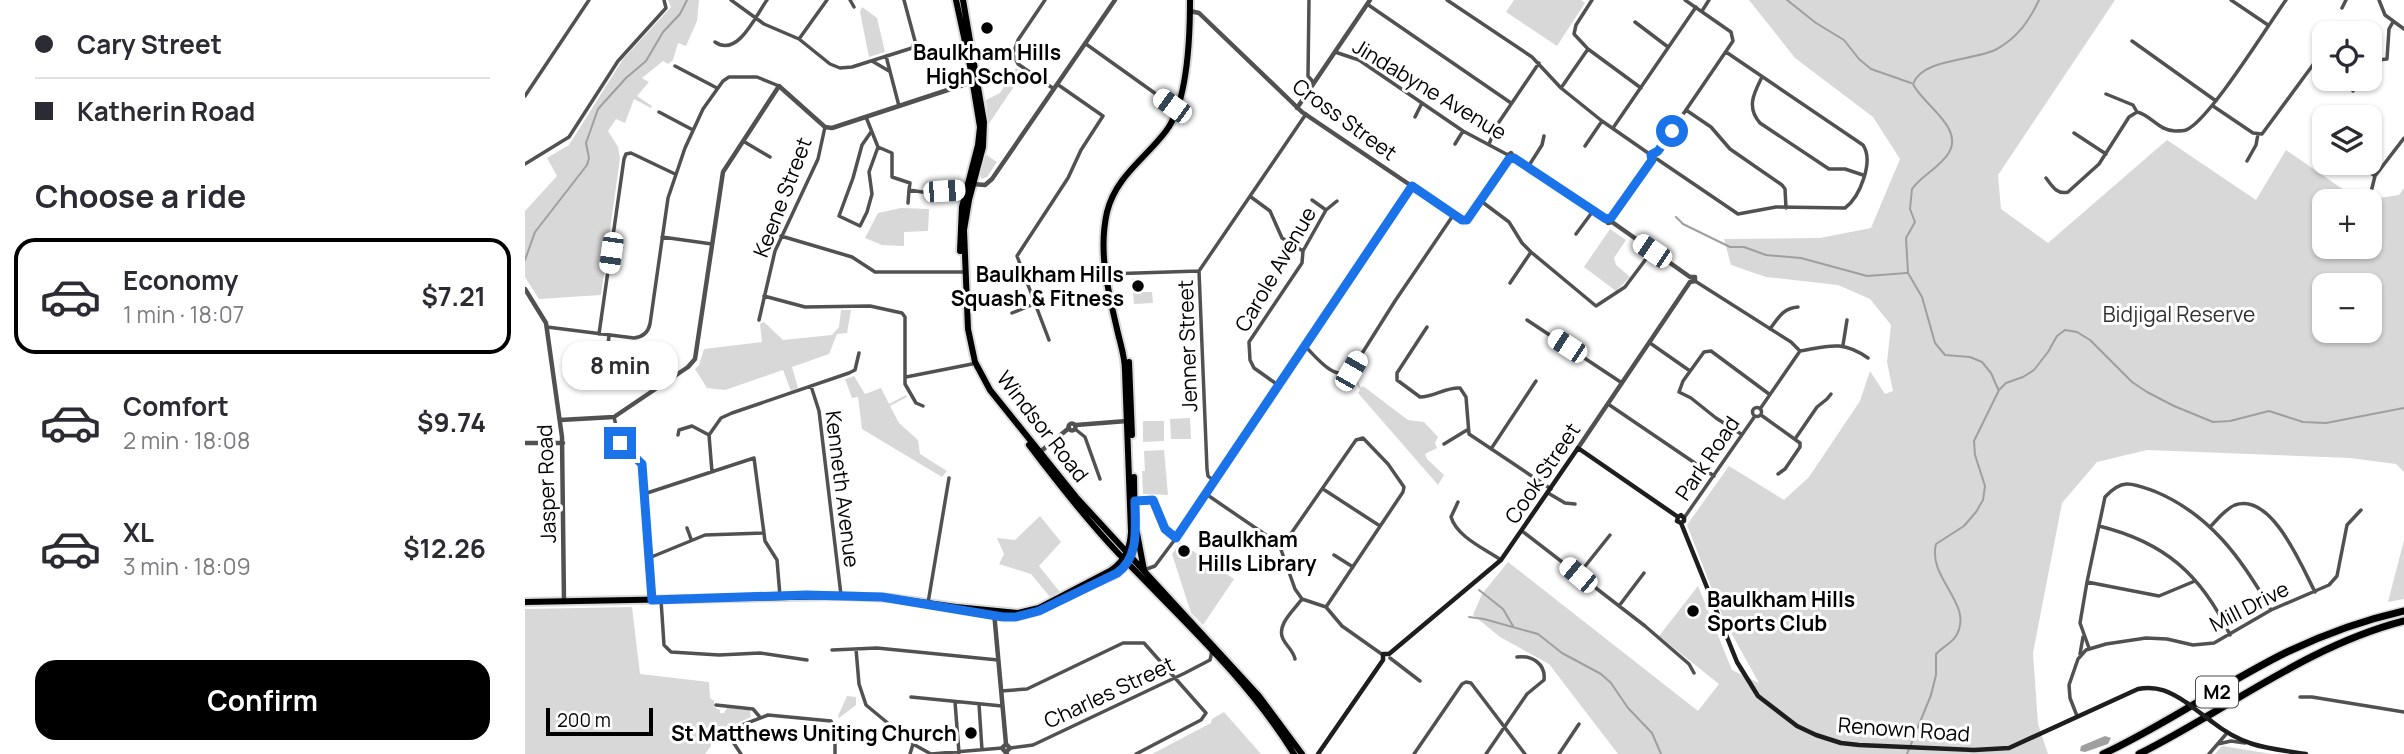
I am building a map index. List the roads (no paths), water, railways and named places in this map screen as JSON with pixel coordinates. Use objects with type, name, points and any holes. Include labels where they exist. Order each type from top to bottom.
[{"type":"highway","name":"M2","points":[[2103,754],[2159,726],[2287,652],[2347,627],[2404,611]]},
{"type":"highway","name":"M2","points":[[2139,754],[2317,654],[2359,635],[2404,621]]},
{"type":"main road","name":"Windsor Road","points":[[955,0],[975,81]]},
{"type":"main road","name":"Windsor Road","points":[[963,0],[984,130],[981,155],[971,183],[964,230],[964,335],[972,364],[982,385],[1128,558]]},
{"type":"main road","points":[[525,602],[841,596],[892,598],[1010,617],[1028,615],[1117,573],[1143,573],[1133,529],[1128,358],[1104,274],[1104,226],[1113,195],[1131,167],[1167,130],[1177,109],[1189,47],[1190,0]]},
{"type":"main road","name":"Windsor Road","points":[[971,183],[965,192],[959,230],[968,335],[975,362],[990,390],[1101,535],[1143,573],[1259,696],[1302,754]]},
{"type":"main road","points":[[1117,573],[1128,558],[1133,529],[1135,501],[1130,421]]},
{"type":"main road","name":"Cook Street","points":[[1318,754],[1386,657],[1501,560],[1578,448]]},
{"type":"main road","name":"Park Road","points":[[1578,448],[1678,517]]},
{"type":"main road","points":[[1681,515],[1684,521],[1677,521],[1678,517],[1681,515]]},
{"type":"main road","name":"Renown Road","points":[[1681,523],[1737,662],[1758,696],[1797,726],[1816,735],[1841,743],[1872,746],[1991,750],[2009,748],[2144,688],[2165,690],[2227,733],[2251,744],[2306,754]]},
{"type":"main road","points":[[1113,538],[1125,540],[1133,529]]},
{"type":"main road","points":[[994,613],[1019,613],[1039,608],[1110,571],[1128,558]]},
{"type":"main road","name":"Windsor Road","points":[[1143,573],[1263,709],[1294,754]]},
{"type":"street","points":[[525,96],[589,0]]},
{"type":"street","points":[[525,164],[569,137],[618,61],[666,8],[664,0]]},
{"type":"street","points":[[731,0],[754,18],[799,39],[830,64],[840,68],[912,48],[915,41],[904,0]]},
{"type":"street","points":[[715,42],[725,47],[739,41],[767,0]]},
{"type":"street","points":[[799,39],[827,0]]},
{"type":"street","points":[[850,0],[854,6]]},
{"type":"street","points":[[1045,0],[1015,45],[1013,54],[1018,64],[1103,116],[1081,149],[1068,178],[1018,252],[1017,258],[1049,341]]},
{"type":"street","points":[[971,183],[985,185],[992,179],[1115,0]]},
{"type":"street","points":[[1309,0],[1307,76],[1314,82]]},
{"type":"street","points":[[1447,0],[1539,63],[1561,88],[1602,121],[1734,212],[1743,214],[1769,208],[1845,208],[1853,202],[1868,156],[1863,145],[1726,52]]},
{"type":"street","points":[[1592,0],[1574,30],[1576,37],[1641,88]]},
{"type":"street","points":[[1610,220],[1733,41],[1733,34],[1685,0]]},
{"type":"street","points":[[1702,11],[1709,0]]},
{"type":"street","points":[[2231,0],[2268,25]]},
{"type":"street","points":[[2106,94],[2133,105],[2137,112],[2165,130],[2186,130],[2213,106],[2285,0]]},
{"type":"street","points":[[2342,8],[2346,0]]},
{"type":"street","points":[[2379,0],[2382,12],[2404,29]]},
{"type":"street","points":[[1297,108],[1368,2],[1511,103]]},
{"type":"street","points":[[1613,128],[1696,7]]},
{"type":"street","name":"Cross Street","points":[[1190,11],[1201,14],[1297,108],[1454,214]]},
{"type":"street","points":[[1635,22],[1668,47]]},
{"type":"street","points":[[2382,60],[2387,59],[2389,29],[2393,22]]},
{"type":"street","points":[[2132,41],[2216,101]]},
{"type":"street","points":[[1086,44],[1177,109]]},
{"type":"street","points":[[1561,88],[1588,49]]},
{"type":"street","name":"Jindabyne Avenue","points":[[1335,52],[1359,60],[1463,131],[1510,157]]},
{"type":"street","points":[[886,56],[899,106]]},
{"type":"street","points":[[872,61],[885,67],[890,73]]},
{"type":"street","points":[[1489,144],[1497,125],[1539,63]]},
{"type":"street","points":[[675,66],[717,88]]},
{"type":"street","points":[[2213,106],[2253,133],[2266,131],[2312,66]]},
{"type":"street","points":[[547,327],[637,338],[645,335],[649,329],[668,198],[675,174],[693,130],[725,79],[735,76],[762,78],[779,86],[825,127],[832,128],[975,81]]},
{"type":"street","points":[[1762,77],[1751,105],[1754,116],[1760,122],[1829,169],[1845,169],[1864,175]]},
{"type":"street","points":[[560,420],[614,417],[688,368],[695,359],[723,172],[779,86]]},
{"type":"street","points":[[1415,117],[1422,103]]},
{"type":"street","points":[[1686,110],[1711,127],[1730,149],[1782,184],[1785,189],[1786,208]]},
{"type":"street","points":[[659,112],[693,130]]},
{"type":"street","points":[[2046,178],[2056,190],[2068,192],[2088,176],[2106,155],[2129,117],[2137,112]]},
{"type":"street","name":"Jenner Street","points":[[1214,481],[1208,476],[1206,469],[1199,271],[1306,114]]},
{"type":"street","points":[[866,117],[878,147],[892,153],[892,177],[910,183],[908,204]]},
{"type":"street","points":[[1585,146],[1602,121]]},
{"type":"street","name":"Keene Street","points":[[758,320],[775,251],[819,156],[825,127]]},
{"type":"street","points":[[1455,144],[1463,131]]},
{"type":"street","points":[[871,132],[862,145],[839,216],[860,226],[872,194],[869,172],[878,147]]},
{"type":"street","points":[[2074,133],[2106,155]]},
{"type":"street","points":[[2247,161],[2256,145],[2258,134]]},
{"type":"street","points":[[1528,167],[1542,145],[1544,136]]},
{"type":"street","points":[[2372,189],[2375,176],[2404,138]]},
{"type":"street","points":[[743,141],[771,157]]},
{"type":"street","points":[[599,334],[624,159],[631,153],[675,174]]},
{"type":"street","points":[[1305,346],[1336,374],[1351,371],[1454,214],[1469,220],[1510,157],[1610,220],[1692,280],[1791,342],[1800,351],[1843,345],[1868,358]]},
{"type":"street","points":[[1143,573],[1153,568],[1176,538],[1412,186]]},
{"type":"street","points":[[909,190],[965,192]]},
{"type":"street","points":[[1251,197],[1273,215],[1282,238],[1303,251]]},
{"type":"street","points":[[1312,200],[1327,210]]},
{"type":"street","name":"Carole Avenue","points":[[1278,385],[1254,368],[1250,360],[1249,342],[1302,263],[1303,251],[1327,210],[1337,201]]},
{"type":"street","points":[[1481,201],[1509,222],[1531,252],[1596,306],[1625,287],[1652,251]]},
{"type":"street","points":[[1576,234],[1593,211]]},
{"type":"street","points":[[781,236],[852,257],[875,272],[963,272]]},
{"type":"street","points":[[663,237],[712,244]]},
{"type":"street","points":[[1510,283],[1531,252]]},
{"type":"street","points":[[1104,274],[1199,271]]},
{"type":"street","name":"Cook Street","points":[[1578,448],[1692,280]]},
{"type":"street","name":"Jasper Road","points":[[525,289],[542,314],[547,327],[563,443],[563,602]]},
{"type":"street","points":[[764,296],[805,307],[870,306],[902,313],[905,317],[905,384],[916,403],[923,406]]},
{"type":"street","points":[[1012,313],[1034,304]]},
{"type":"street","points":[[1770,329],[1781,313],[1791,307],[1798,307]]},
{"type":"street","points":[[1527,320],[1622,383]]},
{"type":"street","points":[[1843,345],[1847,320]]},
{"type":"street","points":[[1427,327],[1396,378],[1420,397],[1430,396],[1450,387],[1463,390],[1467,401],[1467,430],[1472,438],[1565,503],[1574,504]]},
{"type":"street","points":[[601,366],[607,357],[609,335]]},
{"type":"street","points":[[1650,342],[1690,371]]},
{"type":"street","points":[[1741,434],[1679,392],[1690,371],[1705,352],[1711,351],[1769,394]]},
{"type":"street","name":"Park Road","points":[[1684,517],[1741,434],[1758,415],[1753,410],[1760,409],[1800,351]]},
{"type":"street","points":[[712,472],[709,435],[721,418],[855,370],[859,353]]},
{"type":"street","points":[[906,377],[972,364]]},
{"type":"street","points":[[1491,449],[1536,381]]},
{"type":"street","name":"Kenneth Avenue","points":[[811,386],[819,411],[841,596]]},
{"type":"street","points":[[1795,439],[1817,407],[1831,394]]},
{"type":"street","points":[[1608,404],[1714,475]]},
{"type":"street","points":[[1760,409],[1758,415],[1800,443],[1785,469],[1778,474]]},
{"type":"street","points":[[614,417],[620,443],[642,464],[652,600]]},
{"type":"street","points":[[1039,454],[1074,426],[1086,420],[1104,422]]},
{"type":"street","points":[[1074,426],[1130,421]]},
{"type":"street","points":[[1084,435],[1086,425],[1095,423]]},
{"type":"street","points":[[678,435],[680,430],[692,426],[709,435]]},
{"type":"street","points":[[1074,426],[1084,435],[1100,479]]},
{"type":"street","points":[[1444,444],[1467,430]]},
{"type":"street","points":[[1281,548],[1360,435],[1388,464],[1404,487],[1326,607]]},
{"type":"street","points":[[525,443],[563,443]]},
{"type":"street","points":[[644,494],[754,458],[765,543],[776,561],[780,596]]},
{"type":"street","points":[[927,603],[949,478]]},
{"type":"street","points":[[2080,656],[2089,648],[2080,623],[2105,497],[2115,486],[2127,483],[2141,486],[2182,504],[2210,527],[2238,557],[2271,610]]},
{"type":"street","points":[[1323,489],[1380,526]]},
{"type":"street","points":[[1205,494],[1274,540],[1281,548],[1295,589],[1302,599],[1326,607],[1346,630],[1420,681]]},
{"type":"street","points":[[1135,501],[1153,500],[1165,529],[1176,538]]},
{"type":"street","points":[[1458,502],[1451,517],[1453,524],[1501,560]]},
{"type":"street","points":[[2210,527],[2235,505],[2250,504],[2261,508],[2291,546],[2315,592]]},
{"type":"street","name":"Mill Drive","points":[[2089,648],[2146,638],[2205,645],[2230,635],[2271,610],[2329,585],[2337,576],[2343,534],[2347,525],[2361,510]]},
{"type":"street","points":[[2099,526],[2139,538],[2166,553],[2195,581],[2230,635]]},
{"type":"street","points":[[687,528],[692,540]]},
{"type":"street","points":[[1522,531],[1619,606],[1689,664],[1694,673]]},
{"type":"street","points":[[649,558],[707,535],[764,533]]},
{"type":"street","points":[[1578,575],[1610,535]]},
{"type":"street","points":[[1334,555],[1353,567]]},
{"type":"street","points":[[1619,606],[1644,573]]},
{"type":"street","points":[[2087,582],[2159,596],[2195,581]]},
{"type":"street","points":[[1295,659],[1293,651],[1281,636],[1281,629],[1302,599]]},
{"type":"street","points":[[661,600],[664,645],[671,652],[759,653],[807,660]]},
{"type":"street","points":[[994,613],[1006,749]]},
{"type":"street","points":[[2077,716],[2069,689],[2073,670],[2080,656],[2083,635]]},
{"type":"street","points":[[1001,691],[1027,690],[1123,643],[1144,643],[1205,711],[1205,716],[1136,754]]},
{"type":"street","points":[[832,650],[883,648],[998,660]]},
{"type":"street","name":"Charles Street","points":[[856,649],[859,684],[866,705],[913,744],[931,754],[1033,745],[1176,678],[1210,660],[1211,651]]},
{"type":"street","points":[[1486,754],[1527,694],[1543,682],[1545,677],[1544,670],[1535,660],[1517,657]]},
{"type":"street","points":[[1414,754],[1462,684],[1467,682],[1471,683],[1525,754]]},
{"type":"street","points":[[911,697],[1002,706]]},
{"type":"street","points":[[2300,697],[2404,712]]},
{"type":"street","points":[[955,702],[959,753]]},
{"type":"street","points":[[979,704],[982,750]]},
{"type":"street","points":[[716,705],[751,708],[759,717]]},
{"type":"street","points":[[741,754],[731,739],[731,732],[759,717],[774,715],[831,721],[835,728],[835,754]]},
{"type":"street","points":[[1559,754],[1579,724]]},
{"type":"street","points":[[2209,754],[2227,733]]},
{"type":"street","points":[[2218,744],[2231,741],[2251,744]]},
{"type":"street","points":[[910,754],[913,744]]},
{"type":"waterway","points":[[525,260],[535,232],[587,165],[589,158],[586,143],[598,109],[626,78],[646,61],[687,0]]},
{"type":"waterway","points":[[1787,0],[1816,23],[1844,40],[1871,69],[1911,83]]},
{"type":"waterway","points":[[1998,389],[1991,373],[1982,362],[1970,357],[1945,355],[1935,343],[1922,297],[1908,273],[1906,238],[1915,222],[1910,209],[1912,189],[1944,159],[1952,144],[1947,125],[1913,84],[1927,69],[1997,49],[2022,28],[2039,0]]},
{"type":"waterway","points":[[1676,217],[1683,224],[1730,247],[1744,247],[1766,255],[1801,258],[1867,276],[1907,273]]},
{"type":"waterway","points":[[1907,754],[1931,695],[1936,675],[1936,654],[1954,639],[1960,624],[1956,602],[1943,580],[1935,557],[1936,544],[1964,526],[1983,500],[1985,486],[1975,455],[1974,441],[1999,390],[2006,383],[2034,370],[2057,336],[2065,330],[2077,332],[2090,340],[2132,382],[2147,392],[2213,422],[2230,421],[2269,411],[2303,422],[2326,423],[2404,408]]},
{"type":"waterway","points":[[1479,590],[1503,609],[1513,626]]},
{"type":"waterway","points":[[1469,617],[1538,634],[1562,653],[1601,674],[1652,733],[1661,754]]},
{"type":"place","name":"Baulkham Hills High School","points":[[987,28]]},
{"type":"place","name":"Baulkham Hills Squash & Fitness","points":[[1138,286]]},
{"type":"place","name":"Baulkham Hills Library","points":[[1184,551]]},
{"type":"place","name":"Baulkham Hills Sports Club","points":[[1693,611]]},
{"type":"place","name":"St Matthews Uniting Church","points":[[971,733]]},
{"type":"park label","name":"Bidjigal Reserve","points":[[2179,314]]}]
